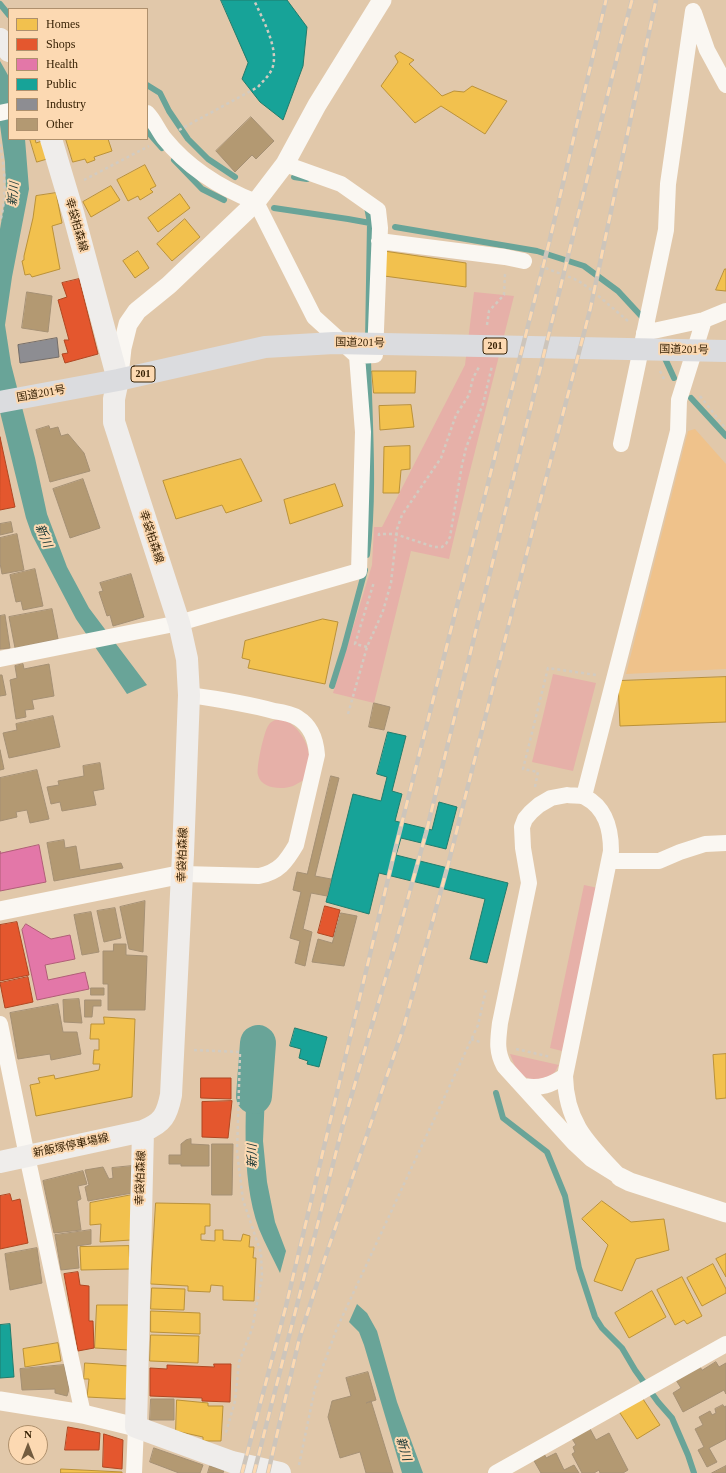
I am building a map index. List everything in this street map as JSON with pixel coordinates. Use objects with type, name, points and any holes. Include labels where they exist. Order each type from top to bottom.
[{"type":"highway","name":"国道201号","points":[[10,400],[118,380],[265,347],[334,342],[726,351]]},
{"type":"main road","points":[[0,39],[8,50]]},
{"type":"main road","name":"幸袋柏森線","points":[[51,140],[118,380],[114,399],[114,422],[179,623],[187,659],[189,695],[183,874],[171,1095],[168,1108],[162,1120],[143,1131],[136,1427]]},
{"type":"main road","name":"新飯塚停車場線","points":[[0,1162],[143,1131]]},
{"type":"main road","points":[[136,1427],[232,1462],[290,1470]]},
{"type":"street","points":[[118,380],[122,348],[128,324],[137,311],[168,285],[256,202],[285,164],[318,105],[382,0]]},
{"type":"street","points":[[694,5],[708,50],[726,85]]},
{"type":"street","points":[[621,444],[666,230],[668,184],[694,5]]},
{"type":"street","points":[[0,658],[179,623],[359,571],[363,432],[357,356],[314,317],[256,202],[235,194],[198,172],[164,138],[148,114]]},
{"type":"street","points":[[285,164],[341,184],[378,210],[380,228],[375,355],[357,356]]},
{"type":"street","points":[[379,241],[505,257],[524,261]]},
{"type":"street","points":[[644,333],[704,320],[726,311]]},
{"type":"street","points":[[584,796],[678,431],[679,400],[704,320]]},
{"type":"street","points":[[0,911],[183,874],[259,876],[276,870],[289,858],[296,845],[317,755],[316,744],[311,732],[297,717],[248,704],[189,695]]},
{"type":"street","points":[[620,1177],[588,1144],[579,1131],[571,1112],[565,1086],[565,1076],[612,851],[612,836],[609,824],[602,812],[584,796],[567,795],[551,798],[531,812],[525,819],[522,827],[523,848],[529,883],[500,1023],[498,1046],[500,1058],[504,1066],[524,1086],[575,1144],[591,1159],[620,1177],[630,1182],[726,1212]]},
{"type":"street","points":[[609,861],[659,861],[705,844],[726,843]]},
{"type":"street","points":[[0,1024],[83,1414]]},
{"type":"street","points":[[524,1086],[534,1088],[545,1086],[565,1076]]},
{"type":"street","points":[[496,1473],[726,1344]]},
{"type":"street","points":[[0,1401],[83,1414],[136,1427],[134,1473]]},
{"type":"path","points":[[66,190],[258,87],[267,77],[272,68],[272,41],[254,0]]},
{"type":"path","points":[[0,144],[4,163],[2,215],[0,222]]},
{"type":"path","points":[[524,261],[577,280],[590,288],[636,327],[642,329],[644,333]]},
{"type":"path","points":[[487,326],[489,311],[504,295],[505,281]]},
{"type":"path","points":[[379,534],[396,534],[434,547],[442,547],[450,538],[466,448],[483,404],[493,360]]},
{"type":"path","points":[[348,714],[367,647],[391,583],[396,534],[402,515],[441,458],[456,415],[469,395],[473,378],[482,361]]},
{"type":"path","points":[[658,368],[668,387]]},
{"type":"path","points":[[686,379],[726,429]]},
{"type":"path","points":[[367,647],[355,644],[375,577]]},
{"type":"path","points":[[534,790],[538,772],[523,769],[548,668],[599,675]]},
{"type":"path","points":[[290,1470],[337,1328],[478,1025],[487,987]]},
{"type":"path","points":[[516,1049],[553,1057]]},
{"type":"path","points":[[193,1050],[240,1052],[237,1152],[243,1200],[261,1253],[262,1277],[252,1329],[240,1362],[235,1401],[217,1456]]},
{"type":"shaded area","points":[[474,292],[514,296],[449,559],[411,551],[374,703],[333,693],[372,565],[374,527],[382,527],[465,365]]},
{"type":"shaded area","points":[[695,429],[726,464],[726,669],[626,674],[688,431]]},
{"type":"shaded area","points":[[553,674],[596,683],[573,771],[532,762]]},
{"type":"shaded area","points":[[278,719],[284,720],[299,731],[306,743],[309,755],[304,780],[293,786],[283,788],[267,786],[260,780],[258,775],[259,758],[266,730],[271,722]]},
{"type":"shaded area","points":[[584,885],[598,888],[562,1051],[550,1048]]},
{"type":"shaded area","points":[[510,1054],[559,1065],[554,1073],[542,1079],[528,1078],[524,1077],[517,1070]]},
{"type":"water","points":[[0,61],[8,75],[8,140],[25,140],[29,189],[12,277],[5,325],[11,364],[35,458],[47,514],[67,567],[89,608],[147,685],[127,694],[76,619],[32,535],[26,518],[0,412],[0,229],[6,193],[5,162],[0,125]]},
{"type":"water","points":[[248,1046],[267,1047],[263,1141],[267,1182],[275,1222],[286,1251],[280,1273],[259,1229],[249,1185],[246,1162]]},
{"type":"water","points":[[357,1304],[367,1313],[377,1331],[397,1402],[423,1473],[402,1473],[364,1345],[359,1332],[349,1322]]},
{"type":"building: Homes","points":[[400,52],[414,60],[409,64],[442,96],[454,91],[464,92],[472,86],[507,101],[485,134],[441,106],[415,123],[381,86],[398,62],[395,56]]},
{"type":"building: Homes","points":[[30,140],[35,140],[36,143],[42,141],[47,159],[37,162]]},
{"type":"building: Homes","points":[[66,140],[108,140],[112,151],[94,157],[95,160],[87,163],[85,159],[73,162]]},
{"type":"building: Homes","points":[[145,165],[156,186],[150,189],[153,192],[140,200],[138,196],[128,201],[117,180]]},
{"type":"building: Homes","points":[[111,186],[120,200],[91,217],[83,202]]},
{"type":"building: Homes","points":[[56,193],[62,223],[52,226],[60,269],[32,277],[30,274],[25,275],[22,261],[24,260],[36,196]]},
{"type":"building: Homes","points":[[180,194],[190,208],[158,232],[148,218]]},
{"type":"building: Homes","points":[[185,219],[200,237],[172,261],[157,244]]},
{"type":"building: Homes","points":[[138,251],[149,268],[135,278],[123,261]]},
{"type":"building: Homes","points":[[384,251],[466,263],[466,287],[384,276]]},
{"type":"building: Homes","points":[[725,269],[726,291],[716,290]]},
{"type":"building: Homes","points":[[372,371],[416,371],[415,393],[374,393]]},
{"type":"building: Homes","points":[[411,405],[414,427],[380,430],[379,406]]},
{"type":"building: Homes","points":[[410,446],[410,469],[401,470],[399,493],[383,493],[384,447]]},
{"type":"building: Homes","points":[[241,459],[262,501],[226,513],[222,505],[176,519],[163,481]]},
{"type":"building: Homes","points":[[335,484],[343,506],[290,524],[284,500]]},
{"type":"building: Homes","points":[[323,619],[338,622],[325,684],[248,668],[250,660],[242,658],[245,641]]},
{"type":"building: Homes","points":[[726,677],[726,722],[620,726],[618,681]]},
{"type":"building: Homes","points":[[104,1017],[135,1019],[132,1097],[36,1116],[30,1085],[40,1083],[38,1078],[54,1075],[55,1079],[99,1070],[100,1064],[93,1064],[94,1050],[99,1050],[99,1039],[90,1039],[91,1024],[104,1024]]},
{"type":"building: Homes","points":[[726,1054],[726,1098],[716,1099],[713,1055]]},
{"type":"building: Homes","points":[[132,1195],[131,1240],[100,1242],[101,1224],[90,1225],[90,1203]]},
{"type":"building: Homes","points":[[602,1201],[631,1222],[664,1219],[669,1250],[636,1259],[622,1291],[594,1281],[608,1245],[582,1219]]},
{"type":"building: Homes","points":[[156,1203],[210,1204],[210,1226],[205,1226],[205,1234],[201,1234],[201,1240],[215,1241],[215,1230],[223,1230],[223,1240],[241,1241],[243,1234],[250,1236],[249,1247],[254,1247],[253,1258],[256,1258],[254,1301],[223,1300],[223,1286],[211,1285],[210,1292],[188,1291],[188,1286],[151,1284]]},
{"type":"building: Homes","points":[[129,1246],[130,1269],[81,1270],[80,1247]]},
{"type":"building: Homes","points":[[726,1254],[726,1277],[716,1259]]},
{"type":"building: Homes","points":[[713,1264],[726,1289],[726,1293],[702,1306],[687,1278]]},
{"type":"building: Homes","points":[[682,1277],[702,1316],[687,1324],[684,1320],[675,1325],[657,1290]]},
{"type":"building: Homes","points":[[152,1288],[185,1289],[184,1310],[151,1309]]},
{"type":"building: Homes","points":[[652,1291],[666,1317],[629,1338],[615,1313]]},
{"type":"building: Homes","points":[[97,1305],[130,1305],[129,1350],[95,1348]]},
{"type":"building: Homes","points":[[151,1311],[200,1313],[200,1334],[151,1332]]},
{"type":"building: Homes","points":[[151,1335],[199,1336],[198,1363],[150,1361]]},
{"type":"building: Homes","points":[[58,1343],[61,1361],[25,1367],[23,1349]]},
{"type":"building: Homes","points":[[85,1363],[129,1366],[126,1399],[87,1397],[89,1379],[84,1379]]},
{"type":"building: Homes","points":[[641,1396],[660,1425],[637,1439],[618,1410]]},
{"type":"building: Homes","points":[[177,1400],[208,1403],[208,1406],[223,1406],[221,1441],[203,1441],[203,1437],[176,1431]]},
{"type":"building: Homes","points":[[61,1469],[122,1472],[122,1473],[61,1473]]},
{"type":"building: Shops","points":[[79,279],[98,354],[65,363],[62,354],[68,353],[64,340],[69,340],[58,300],[67,297],[62,283]]},
{"type":"building: Shops","points":[[0,437],[15,507],[0,510]]},
{"type":"building: Shops","points":[[325,906],[340,910],[333,937],[318,933]]},
{"type":"building: Shops","points":[[17,922],[29,975],[0,981],[0,925]]},
{"type":"building: Shops","points":[[28,977],[33,1002],[5,1008],[0,983]]},
{"type":"building: Shops","points":[[201,1078],[231,1078],[231,1099],[201,1098]]},
{"type":"building: Shops","points":[[232,1101],[228,1138],[202,1137],[202,1102]]},
{"type":"building: Shops","points":[[10,1194],[12,1201],[20,1199],[28,1243],[0,1249],[0,1196]]},
{"type":"building: Shops","points":[[78,1272],[80,1285],[89,1286],[89,1321],[93,1321],[94,1348],[78,1351],[64,1274]]},
{"type":"building: Shops","points":[[214,1364],[231,1364],[230,1402],[202,1401],[202,1398],[150,1396],[150,1368],[167,1369],[167,1365],[214,1367]]},
{"type":"building: Shops","points":[[68,1427],[100,1433],[99,1450],[65,1450]]},
{"type":"building: Shops","points":[[104,1434],[123,1440],[122,1469],[103,1467]]},
{"type":"building: Health","points":[[39,845],[46,882],[0,891],[0,853]]},
{"type":"building: Health","points":[[26,924],[51,939],[70,935],[75,959],[45,965],[48,980],[85,972],[89,989],[37,1000],[22,930]]},
{"type":"building: Public","points":[[221,0],[287,0],[307,27],[303,66],[283,120],[260,102],[242,79],[248,63]]},
{"type":"building: Public","points":[[388,732],[406,736],[392,791],[402,794],[395,821],[432,830],[439,802],[457,807],[446,849],[401,838],[396,855],[508,883],[487,963],[470,959],[485,899],[379,873],[369,914],[326,902],[353,794],[381,801],[387,777],[377,774]]},
{"type":"building: Public","points":[[295,1028],[327,1037],[319,1067],[307,1064],[308,1061],[299,1058],[301,1049],[290,1046]]},
{"type":"building: Public","points":[[10,1324],[14,1377],[0,1378],[0,1325]]},
{"type":"building: Industry","points":[[57,338],[59,357],[20,363],[18,345]]},
{"type":"building: Other","points":[[251,117],[274,141],[256,159],[252,155],[235,172],[216,151]]},
{"type":"building: Other","points":[[27,292],[52,296],[48,332],[22,328]]},
{"type":"building: Other","points":[[49,426],[50,429],[58,427],[61,436],[68,434],[84,453],[90,471],[50,482],[36,430]]},
{"type":"building: Other","points":[[83,479],[100,528],[70,538],[53,489]]},
{"type":"building: Other","points":[[11,522],[13,532],[0,535],[0,524]]},
{"type":"building: Other","points":[[17,534],[24,570],[2,574],[0,563],[0,538]]},
{"type":"building: Other","points":[[35,569],[43,606],[23,610],[21,601],[16,602],[10,575]]},
{"type":"building: Other","points":[[131,574],[144,617],[113,626],[110,615],[107,616],[99,592],[103,591],[100,583]]},
{"type":"building: Other","points":[[52,609],[58,639],[15,648],[9,617]]},
{"type":"building: Other","points":[[5,615],[10,648],[0,649],[0,616]]},
{"type":"building: Other","points":[[23,664],[24,669],[49,664],[54,696],[32,700],[34,709],[25,710],[26,717],[16,719],[10,680],[17,678],[15,666]]},
{"type":"building: Other","points":[[0,675],[2,675],[6,695],[0,696]]},
{"type":"building: Other","points":[[374,703],[390,707],[384,730],[369,727]]},
{"type":"building: Other","points":[[53,716],[60,747],[9,758],[3,733],[17,730],[16,724]]},
{"type":"building: Other","points":[[0,750],[4,769],[0,770]]},
{"type":"building: Other","points":[[100,763],[104,789],[93,791],[96,805],[62,811],[60,802],[51,804],[47,787],[59,785],[58,781],[84,776],[83,766]]},
{"type":"building: Other","points":[[37,770],[49,819],[30,823],[27,810],[16,812],[17,817],[0,821],[0,778]]},
{"type":"building: Other","points":[[331,776],[339,778],[315,876],[331,879],[327,896],[311,893],[303,929],[312,932],[305,966],[295,963],[300,941],[290,938],[301,892],[293,890],[297,872],[307,874]]},
{"type":"building: Other","points":[[64,840],[65,848],[76,846],[80,870],[121,863],[123,868],[54,881],[47,843]]},
{"type":"building: Other","points":[[145,901],[143,952],[129,949],[120,907]]},
{"type":"building: Other","points":[[115,908],[121,938],[104,942],[97,911]]},
{"type":"building: Other","points":[[91,912],[99,952],[82,955],[74,915]]},
{"type":"building: Other","points":[[341,913],[357,916],[344,966],[312,962],[318,939],[332,943]]},
{"type":"building: Other","points":[[114,944],[126,944],[126,955],[147,956],[145,1010],[108,1010],[108,984],[103,984],[103,951],[113,951]]},
{"type":"building: Other","points":[[91,988],[104,988],[104,995],[91,995]]},
{"type":"building: Other","points":[[79,999],[82,1023],[64,1022],[63,1000]]},
{"type":"building: Other","points":[[85,1000],[101,1000],[101,1006],[93,1006],[92,1017],[85,1017]]},
{"type":"building: Other","points":[[58,1004],[63,1032],[77,1032],[81,1054],[51,1060],[50,1054],[18,1059],[10,1013]]},
{"type":"building: Other","points":[[191,1139],[191,1144],[209,1145],[209,1166],[181,1166],[181,1164],[169,1164],[169,1155],[181,1155],[181,1144],[186,1140]]},
{"type":"building: Other","points":[[212,1144],[233,1144],[232,1195],[212,1195]]},
{"type":"building: Other","points":[[132,1166],[132,1193],[88,1201],[85,1187],[89,1185],[85,1170],[103,1167],[109,1179],[113,1178],[112,1168]]},
{"type":"building: Other","points":[[83,1171],[87,1184],[78,1186],[81,1199],[77,1201],[81,1230],[54,1233],[43,1181]]},
{"type":"building: Other","points":[[91,1230],[91,1244],[77,1246],[79,1268],[61,1270],[55,1235]]},
{"type":"building: Other","points":[[37,1248],[42,1283],[10,1290],[5,1254]]},
{"type":"building: Other","points":[[716,1362],[719,1367],[726,1363],[726,1394],[724,1390],[683,1412],[673,1393],[681,1388],[676,1380],[700,1367],[702,1370]]},
{"type":"building: Other","points":[[64,1365],[69,1389],[67,1396],[55,1393],[55,1389],[22,1390],[20,1369]]},
{"type":"building: Other","points":[[368,1372],[376,1400],[371,1401],[393,1473],[366,1473],[360,1452],[340,1458],[328,1417],[332,1401],[351,1396],[346,1378]]},
{"type":"building: Other","points":[[151,1399],[174,1399],[174,1420],[150,1420]]},
{"type":"building: Other","points":[[723,1405],[724,1407],[726,1406],[726,1439],[709,1448],[717,1462],[707,1467],[698,1450],[704,1447],[695,1429],[703,1425],[699,1417],[710,1411],[712,1415],[716,1413],[715,1409]]},
{"type":"building: Other","points":[[589,1427],[596,1440],[609,1433],[628,1470],[623,1473],[600,1473],[599,1470],[594,1473],[582,1473],[572,1454],[575,1452],[573,1447],[576,1445],[571,1437]]},
{"type":"building: Other","points":[[154,1448],[203,1465],[200,1473],[179,1473],[150,1462]]},
{"type":"building: Other","points":[[544,1453],[546,1458],[556,1453],[564,1470],[574,1465],[579,1473],[541,1473],[533,1459]]},
{"type":"building: Other","points":[[210,1466],[224,1470],[223,1473],[208,1473]]},
{"type":"building: Other","points":[[726,1466],[726,1473],[712,1473]]},
{"type":"waterway","points":[[0,4],[8,14]]},
{"type":"waterway","points":[[148,86],[160,93],[169,111],[188,139],[208,159],[235,177]]},
{"type":"waterway","points":[[148,132],[162,148]]},
{"type":"waterway","points":[[174,160],[202,189],[224,200]]},
{"type":"waterway","points":[[294,177],[307,179]]},
{"type":"waterway","points":[[367,207],[370,223],[368,341]]},
{"type":"waterway","points":[[274,208],[370,223]]},
{"type":"waterway","points":[[395,227],[537,251],[584,266],[618,291],[643,318]]},
{"type":"waterway","points":[[663,354],[674,378]]},
{"type":"waterway","points":[[367,555],[371,505],[368,356]]},
{"type":"waterway","points":[[691,398],[726,436]]},
{"type":"waterway","points":[[332,686],[365,570]]},
{"type":"waterway","name":"新川","points":[[254,1096],[258,1043]]},
{"type":"waterway","points":[[496,1093],[503,1118],[547,1152],[565,1196],[579,1268],[595,1317],[602,1328],[622,1348],[635,1370],[658,1402],[672,1418],[694,1473]]},
{"type":"railway","points":[[242,1473],[286,1306],[394,854],[550,239],[606,0]]},
{"type":"railway","points":[[254,1473],[343,1125],[426,833],[632,0]]},
{"type":"railway","points":[[268,1473],[299,1340],[325,1258],[404,1026],[448,865],[590,310],[656,0]]}]
